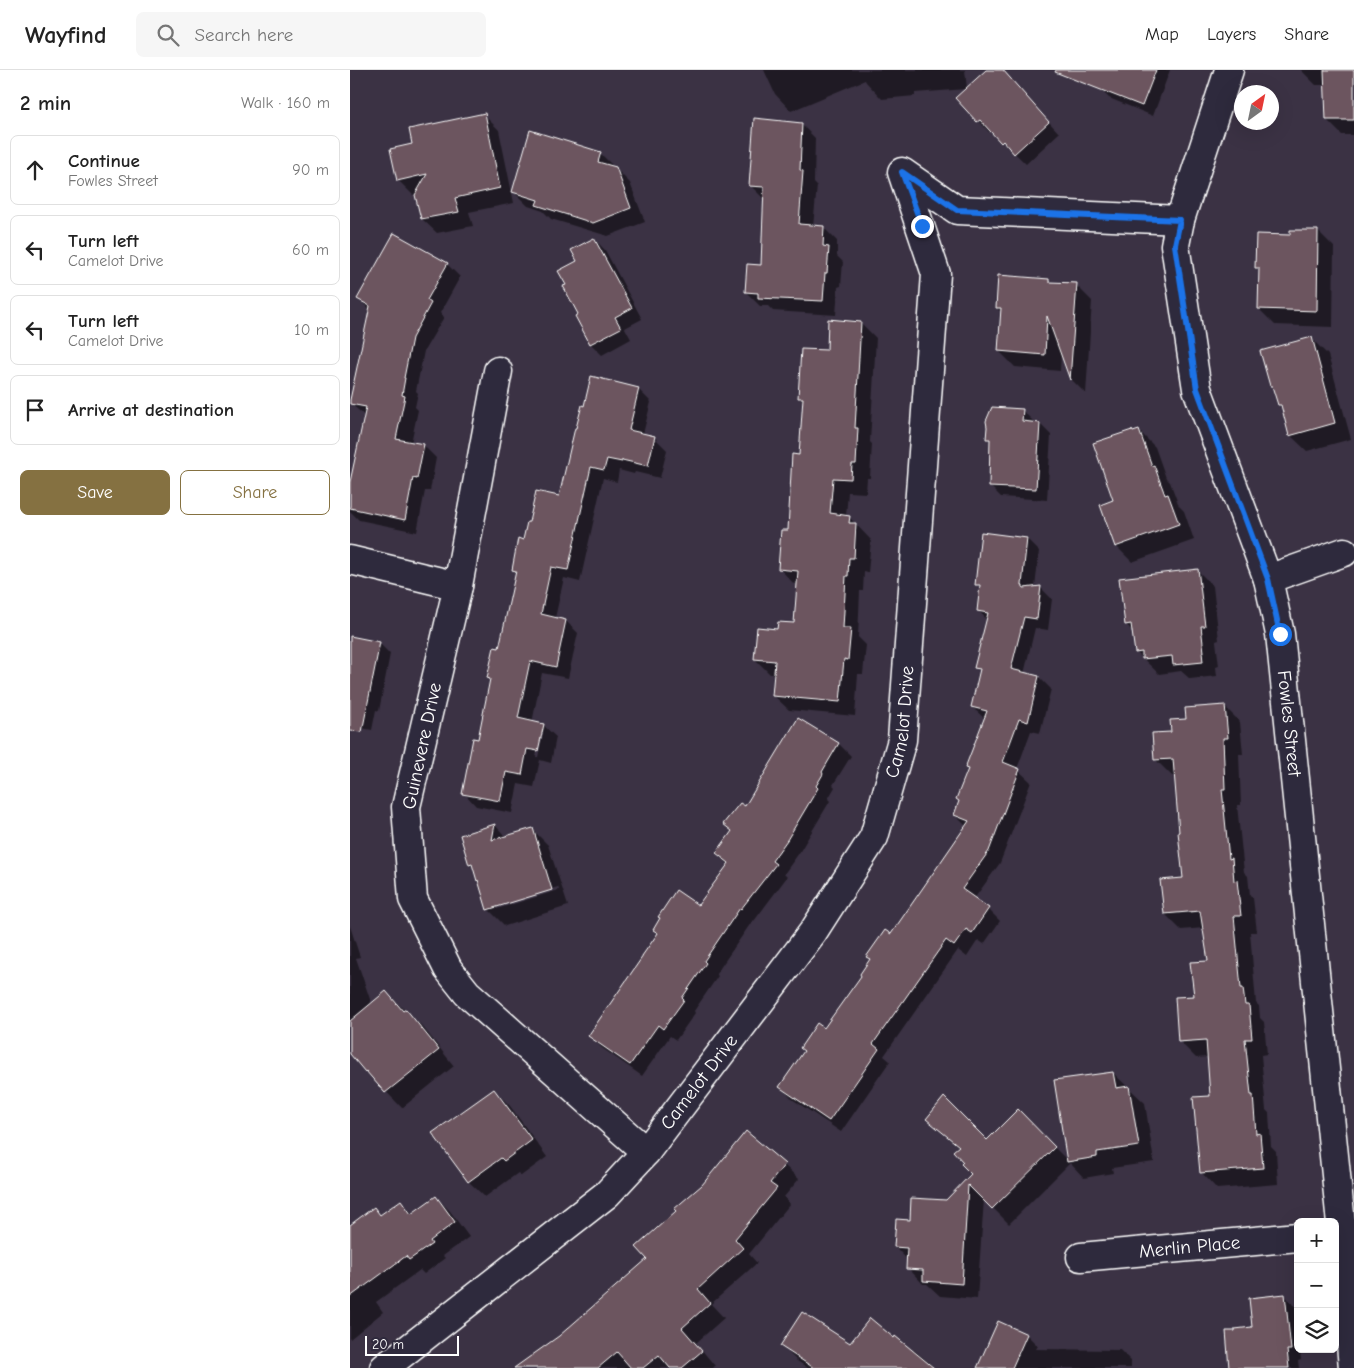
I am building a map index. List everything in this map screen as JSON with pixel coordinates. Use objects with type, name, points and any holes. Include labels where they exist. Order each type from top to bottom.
[{"type":"street","name":"Fowles Street","points":[[1229,70],[1180,220],[1175,245],[1197,389],[1268,579],[1281,644],[1337,1218]]},
{"type":"street","name":"Camelot Drive","points":[[384,1368],[606,1194],[646,1152],[813,932],[874,837],[902,740],[936,274],[902,172],[957,210],[1180,220]]},
{"type":"street","name":"Guinevere Drive","points":[[498,371],[458,586],[406,807],[413,899],[448,969],[467,993],[646,1152]]},
{"type":"street","points":[[1268,579],[1344,552]]},
{"type":"street","points":[[350,560],[458,586]]},
{"type":"street","name":"Fowles Street","points":[[1339,1234],[1353,1368]]},
{"type":"street","name":"Merlin Place","points":[[1081,1257],[1294,1238]]},
{"type":"building","points":[[986,70],[1003,70],[1049,122],[1014,154],[980,120],[977,122],[955,98]]},
{"type":"building","points":[[1056,70],[1156,70],[1142,106],[1055,72]]},
{"type":"building","points":[[1324,70],[1354,70],[1354,120],[1326,120]]},
{"type":"building","points":[[485,113],[500,188],[455,198],[459,212],[421,219],[415,195],[427,174],[397,181],[390,149],[412,144],[409,129]]},
{"type":"building","points":[[754,118],[802,123],[800,170],[803,171],[799,224],[824,226],[823,246],[829,247],[823,301],[758,298],[758,293],[745,292],[747,264],[761,265],[764,187],[749,186]]},
{"type":"building","points":[[530,130],[601,152],[598,162],[616,167],[631,208],[593,223],[536,205],[538,200],[512,192]]},
{"type":"building","points":[[1290,230],[1318,230],[1317,311],[1258,309],[1259,268],[1255,268],[1256,234],[1290,235]]},
{"type":"building","points":[[394,233],[448,263],[427,300],[431,303],[412,338],[404,378],[402,395],[405,396],[396,439],[424,444],[417,479],[413,478],[405,520],[350,508],[350,482],[366,407],[350,404],[350,400],[370,306],[357,299]]},
{"type":"building","points":[[594,238],[632,308],[615,317],[621,328],[590,344],[575,316],[578,314],[563,286],[566,285],[558,271],[577,261],[571,250]]},
{"type":"building","points":[[998,275],[1049,279],[1049,282],[1077,283],[1070,380],[1047,316],[1045,355],[998,351],[1001,308],[996,308]]},
{"type":"building","points":[[828,319],[861,322],[855,428],[858,428],[856,464],[852,464],[851,479],[833,478],[830,513],[850,516],[849,523],[856,523],[854,558],[849,558],[848,576],[846,576],[843,628],[851,628],[848,660],[844,659],[840,702],[772,696],[775,661],[754,659],[757,627],[777,629],[778,622],[794,623],[798,571],[778,569],[781,530],[788,530],[792,454],[799,455],[803,398],[798,398],[801,349],[827,350]]},
{"type":"building","points":[[1312,337],[1335,423],[1289,436],[1281,405],[1278,405],[1272,386],[1270,386],[1260,351]]},
{"type":"building","points":[[591,376],[639,388],[629,430],[655,436],[648,466],[622,460],[622,462],[607,459],[604,470],[591,467],[568,570],[551,567],[541,614],[566,620],[556,667],[530,661],[518,718],[544,724],[538,751],[527,749],[522,775],[506,772],[500,801],[462,794],[473,738],[478,739],[490,679],[487,678],[494,647],[499,648],[516,571],[512,570],[518,538],[523,540],[536,491],[559,496],[575,428],[582,405],[584,406]]},
{"type":"building","points":[[992,407],[1023,409],[1022,421],[1040,423],[1036,489],[989,487],[990,439],[986,439],[986,421]]},
{"type":"building","points":[[1132,430],[1133,432],[1139,430],[1152,466],[1154,465],[1165,495],[1168,494],[1179,524],[1115,547],[1100,505],[1113,500],[1093,443]]},
{"type":"building","points":[[981,532],[1027,538],[1022,585],[1024,588],[1041,586],[1037,619],[1024,617],[1011,669],[1039,676],[1028,722],[1019,719],[1003,762],[1020,769],[989,851],[962,889],[989,908],[972,933],[966,929],[954,946],[946,940],[873,1044],[879,1049],[829,1121],[779,1087],[804,1051],[800,1048],[817,1023],[824,1028],[861,976],[860,974],[870,959],[866,957],[885,930],[891,934],[969,821],[954,815],[959,801],[956,799],[968,769],[965,768],[987,711],[971,707],[980,669],[974,668],[988,613],[977,611],[980,585],[975,585]]},
{"type":"building","points":[[1198,569],[1205,626],[1201,626],[1204,652],[1202,652],[1203,662],[1173,665],[1172,656],[1142,659],[1142,652],[1135,653],[1131,624],[1125,625],[1119,578]]},
{"type":"building","points":[[350,636],[380,642],[362,732],[350,731]]},
{"type":"building","points":[[1225,705],[1228,738],[1223,738],[1225,789],[1222,789],[1229,859],[1232,858],[1234,881],[1237,880],[1241,916],[1234,916],[1241,988],[1243,988],[1245,1005],[1249,1005],[1252,1039],[1245,1039],[1251,1095],[1253,1095],[1256,1134],[1260,1133],[1263,1168],[1200,1173],[1193,1097],[1210,1096],[1206,1040],[1178,1042],[1175,997],[1194,996],[1190,962],[1208,961],[1200,911],[1164,914],[1160,880],[1183,878],[1173,759],[1154,760],[1152,733],[1171,732],[1170,720],[1186,719],[1185,708]]},
{"type":"building","points":[[798,718],[839,743],[822,772],[823,774],[816,786],[818,788],[772,861],[776,864],[740,908],[704,961],[706,963],[682,998],[684,1000],[663,1029],[658,1025],[630,1065],[588,1036],[658,933],[653,930],[660,918],[658,917],[676,890],[698,905],[729,863],[716,853],[732,831],[723,824],[740,803],[745,806]]},
{"type":"building","points":[[495,824],[492,840],[533,828],[552,890],[487,910],[472,864],[469,865],[460,835]]},
{"type":"building","points":[[386,991],[403,1011],[406,1009],[439,1050],[385,1093],[350,1054],[350,1021]]},
{"type":"building","points":[[1113,1072],[1116,1088],[1129,1086],[1139,1146],[1097,1152],[1097,1157],[1067,1162],[1054,1080]]},
{"type":"building","points":[[494,1089],[532,1140],[504,1161],[501,1158],[468,1182],[432,1133]]},
{"type":"building","points":[[944,1097],[987,1140],[1018,1109],[1055,1147],[992,1209],[968,1185],[962,1284],[923,1281],[923,1270],[906,1269],[907,1248],[894,1247],[896,1219],[910,1220],[911,1198],[946,1200],[971,1174],[961,1164],[963,1162],[953,1151],[959,1146],[926,1119]]},
{"type":"building","points":[[746,1131],[785,1164],[770,1183],[777,1188],[735,1239],[743,1248],[698,1289],[710,1303],[682,1328],[702,1351],[682,1368],[670,1368],[659,1355],[643,1368],[631,1368],[617,1352],[598,1368],[514,1368],[559,1336],[647,1259],[636,1247],[676,1211],[674,1209],[702,1185]]},
{"type":"building","points":[[436,1196],[455,1222],[430,1241],[432,1244],[409,1260],[406,1256],[350,1297],[350,1225],[374,1207],[380,1215],[401,1200],[411,1214]]},
{"type":"building","points":[[1285,1294],[1291,1350],[1287,1350],[1289,1368],[1229,1368],[1226,1331],[1252,1327],[1249,1298]]},
{"type":"building","points":[[802,1312],[850,1343],[870,1318],[934,1368],[814,1368],[780,1346]]},
{"type":"building","points":[[998,1321],[1027,1334],[1012,1368],[977,1368]]},
{"type":"route","points":[[922,226],[902,172],[957,210],[1180,220],[1175,245],[1197,389],[1268,579],[1280,634]]}]
